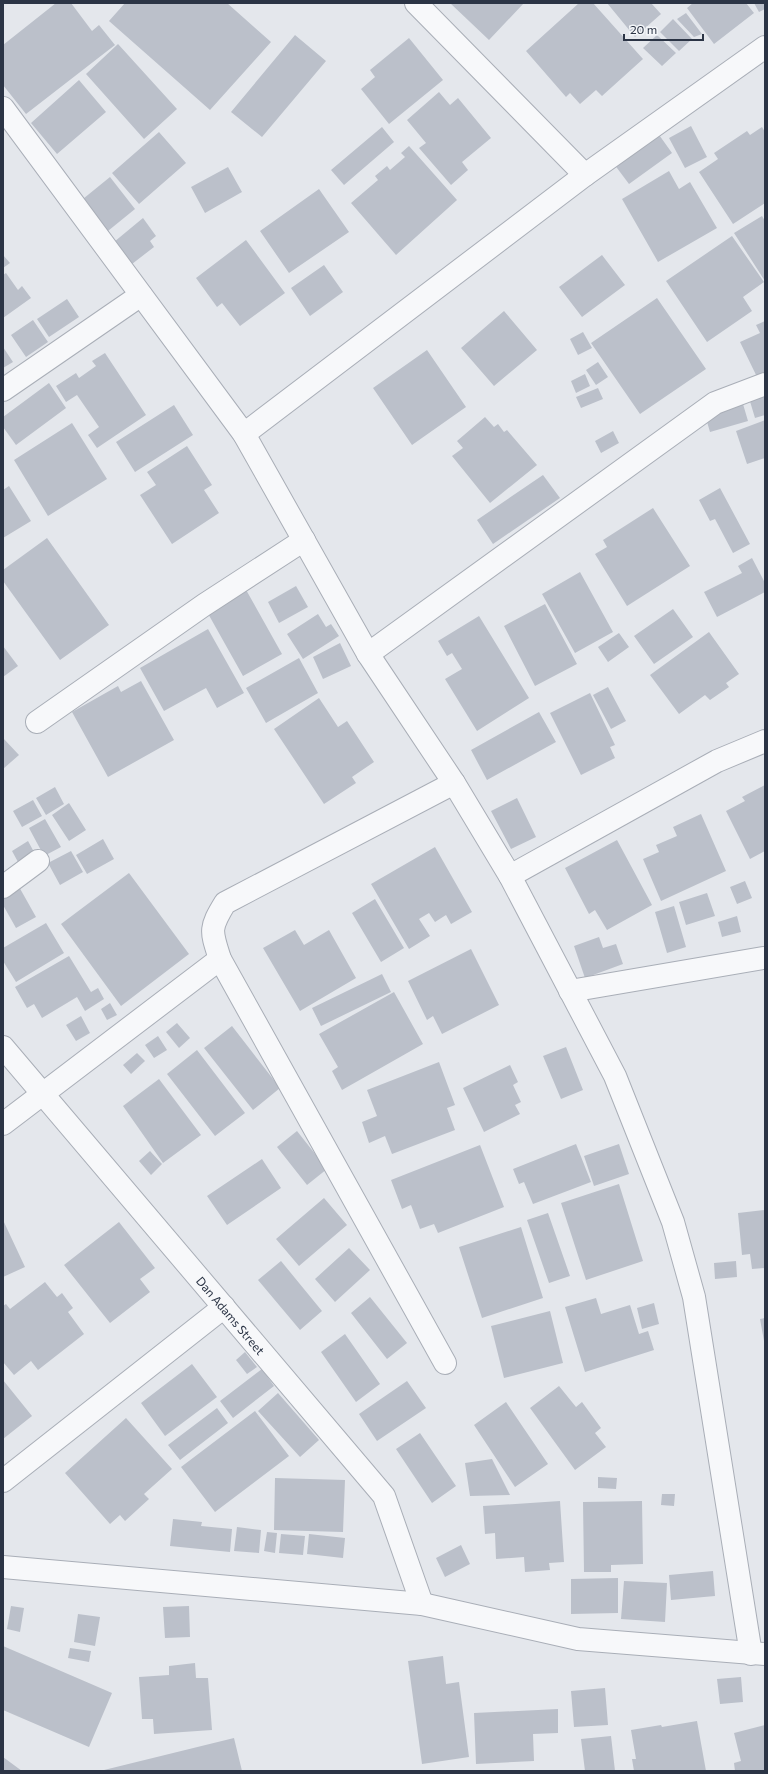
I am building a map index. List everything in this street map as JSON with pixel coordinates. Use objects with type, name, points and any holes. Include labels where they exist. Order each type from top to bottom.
[{"type":"street","points":[[416,3],[585,175]]},
{"type":"street","points":[[244,434],[585,175],[765,47]]},
{"type":"street","points":[[3,108],[244,434],[368,654],[454,783],[510,876],[615,1076],[673,1222],[694,1296],[758,1654],[578,1639],[422,1604],[3,1567]]},
{"type":"street","points":[[3,390],[141,295]]},
{"type":"street","points":[[368,654],[715,403],[765,384]]},
{"type":"street","points":[[37,722],[204,605],[304,540]]},
{"type":"street","points":[[510,876],[717,761],[765,741]]},
{"type":"street","points":[[445,1363],[220,959],[212,933],[217,916],[225,903],[454,783]]},
{"type":"street","points":[[3,887],[38,861]]},
{"type":"street","points":[[570,991],[763,958]]},
{"type":"street","points":[[3,1124],[220,959]]},
{"type":"street","name":"Dan Adams Street","points":[[3,1047],[384,1496],[422,1604]]},
{"type":"street","points":[[3,1481],[224,1307]]},
{"type":"building","points":[[56,3],[71,3],[92,31],[99,25],[115,45],[26,114],[3,85],[3,45]]},
{"type":"building","points":[[125,3],[227,3],[271,42],[210,110],[109,21]]},
{"type":"building","points":[[450,3],[524,3],[489,40]]},
{"type":"building","points":[[579,3],[593,3],[643,59],[602,96],[596,90],[580,104],[570,93],[566,97],[526,51]]},
{"type":"building","points":[[607,3],[651,3],[661,14],[635,37]]},
{"type":"building","points":[[693,3],[746,3],[754,13],[714,44],[687,8]]},
{"type":"building","points":[[754,3],[765,3],[765,9],[759,12]]},
{"type":"building","points":[[686,13],[702,34],[694,37],[677,19]]},
{"type":"building","points":[[673,19],[692,39],[679,51],[660,32]]},
{"type":"building","points":[[295,35],[326,61],[262,137],[231,112]]},
{"type":"building","points":[[657,35],[676,53],[662,66],[643,48]]},
{"type":"building","points":[[409,38],[443,80],[389,124],[361,89],[375,77],[370,70]]},
{"type":"building","points":[[118,44],[177,109],[144,139],[86,74]]},
{"type":"building","points":[[79,80],[106,112],[57,154],[31,123]]},
{"type":"building","points":[[439,92],[450,105],[458,98],[491,138],[462,162],[468,170],[451,185],[419,148],[426,143],[407,120]]},
{"type":"building","points":[[691,126],[707,157],[685,168],[669,138]]},
{"type":"building","points":[[382,127],[394,142],[344,185],[331,170]]},
{"type":"building","points":[[762,127],[765,132],[765,203],[733,224],[699,172],[718,159],[714,153],[747,131],[750,135]]},
{"type":"building","points":[[159,132],[186,163],[139,204],[112,173]]},
{"type":"building","points":[[657,132],[672,153],[629,184],[614,164]]},
{"type":"building","points":[[409,146],[457,200],[396,255],[351,203],[378,180],[375,176],[387,166],[390,170],[405,157],[401,153]]},
{"type":"building","points":[[228,167],[242,192],[205,213],[191,187]]},
{"type":"building","points":[[669,171],[679,189],[690,182],[717,228],[658,262],[622,199]]},
{"type":"building","points":[[110,177],[135,209],[103,235],[78,203]]},
{"type":"building","points":[[319,189],[349,232],[289,273],[260,231]]},
{"type":"building","points":[[762,216],[765,221],[765,281],[734,233]]},
{"type":"building","points":[[143,218],[156,236],[150,241],[154,247],[132,264],[114,242]]},
{"type":"building","points":[[732,236],[764,282],[743,297],[752,311],[707,342],[666,281]]},
{"type":"building","points":[[246,240],[285,293],[240,326],[222,303],[217,307],[196,278]]},
{"type":"building","points":[[3,255],[10,263],[3,268]]},
{"type":"building","points":[[602,255],[625,285],[582,317],[559,287]]},
{"type":"building","points":[[324,265],[343,292],[310,316],[291,288]]},
{"type":"building","points":[[6,273],[18,290],[22,286],[31,298],[3,318],[3,275]]},
{"type":"building","points":[[657,298],[706,369],[640,414],[591,343]]},
{"type":"building","points":[[67,299],[79,317],[49,337],[37,319]]},
{"type":"building","points":[[504,311],[537,350],[494,386],[461,348]]},
{"type":"building","points":[[33,320],[48,342],[26,357],[11,335]]},
{"type":"building","points":[[765,321],[765,376],[758,379],[740,342],[760,333],[756,325]]},
{"type":"building","points":[[583,332],[592,348],[578,355],[570,339]]},
{"type":"building","points":[[3,347],[13,362],[3,368]]},
{"type":"building","points":[[427,350],[466,407],[412,445],[373,388]]},
{"type":"building","points":[[105,353],[146,415],[97,448],[88,435],[99,427],[77,395],[66,402],[56,386],[76,373],[79,378],[96,366],[92,361]]},
{"type":"building","points":[[598,362],[608,377],[596,385],[586,370]]},
{"type":"building","points":[[585,374],[590,386],[576,393],[571,381]]},
{"type":"building","points":[[49,383],[66,408],[16,445],[3,427],[3,417]]},
{"type":"building","points":[[598,388],[603,399],[581,408],[576,397]]},
{"type":"building","points":[[765,394],[765,415],[755,418],[749,398]]},
{"type":"building","points":[[743,404],[748,421],[710,432],[705,415]]},
{"type":"building","points":[[174,405],[193,435],[135,472],[116,442]]},
{"type":"building","points":[[485,417],[494,427],[498,424],[504,432],[507,430],[537,465],[490,503],[452,456],[463,448],[457,441]]},
{"type":"building","points":[[765,420],[765,458],[747,464],[736,431]]},
{"type":"building","points":[[72,423],[107,479],[48,516],[14,460]]},
{"type":"building","points":[[613,431],[619,443],[601,453],[595,441]]},
{"type":"building","points":[[187,446],[212,485],[204,490],[219,513],[172,544],[140,495],[156,485],[147,472]]},
{"type":"building","points":[[543,475],[560,498],[493,544],[477,520]]},
{"type":"building","points":[[9,486],[31,521],[3,538],[3,490]]},
{"type":"building","points":[[720,488],[750,544],[733,553],[715,519],[710,521],[699,500]]},
{"type":"building","points":[[653,508],[690,566],[627,606],[595,554],[607,547],[603,540]]},
{"type":"building","points":[[47,538],[109,625],[60,660],[3,581],[3,570]]},
{"type":"building","points":[[752,558],[765,583],[765,592],[717,617],[704,592],[742,573],[738,566]]},
{"type":"building","points":[[580,572],[613,632],[575,653],[542,594]]},
{"type":"building","points":[[296,586],[308,607],[279,623],[268,602]]},
{"type":"building","points":[[245,588],[282,654],[243,676],[206,610]]},
{"type":"building","points":[[545,604],[577,664],[535,686],[504,626]]},
{"type":"building","points":[[673,609],[693,637],[654,664],[634,636]]},
{"type":"building","points":[[318,614],[326,627],[331,624],[339,636],[303,659],[287,634]]},
{"type":"building","points":[[479,616],[529,698],[477,731],[445,679],[462,669],[452,653],[447,656],[438,641]]},
{"type":"building","points":[[208,629],[244,693],[217,708],[206,688],[164,711],[140,668]]},
{"type":"building","points":[[709,632],[739,674],[726,683],[729,687],[710,700],[705,695],[679,714],[650,675]]},
{"type":"building","points":[[619,633],[629,647],[608,662],[598,647]]},
{"type":"building","points":[[340,643],[351,666],[323,679],[313,657]]},
{"type":"building","points":[[3,646],[18,666],[3,677]]},
{"type":"building","points":[[299,658],[318,693],[266,723],[246,688]]},
{"type":"building","points":[[141,681],[174,740],[108,777],[72,712],[118,686],[121,692]]},
{"type":"building","points":[[608,687],[626,721],[611,729],[593,695]]},
{"type":"building","points":[[590,693],[615,745],[610,747],[615,758],[581,775],[550,713]]},
{"type":"building","points":[[319,698],[338,727],[347,721],[374,762],[352,777],[356,783],[324,804],[274,729]]},
{"type":"building","points":[[539,712],[556,742],[487,780],[471,750]]},
{"type":"building","points":[[3,738],[19,755],[3,769]]},
{"type":"building","points":[[765,785],[765,851],[750,859],[726,811],[745,801],[742,797]]},
{"type":"building","points":[[55,787],[64,804],[46,815],[36,798]]},
{"type":"building","points":[[517,798],[536,837],[511,849],[491,811]]},
{"type":"building","points":[[33,800],[42,816],[22,827],[13,811]]},
{"type":"building","points":[[69,803],[86,830],[69,841],[52,815]]},
{"type":"building","points":[[701,814],[726,871],[661,901],[643,859],[659,852],[656,845],[677,836],[673,827]]},
{"type":"building","points":[[45,819],[61,847],[44,856],[29,828]]},
{"type":"building","points":[[103,839],[114,859],[87,874],[76,855]]},
{"type":"building","points":[[617,840],[652,905],[607,930],[595,910],[589,914],[565,868]]},
{"type":"building","points":[[28,841],[34,852],[18,862],[12,851]]},
{"type":"building","points":[[435,847],[472,912],[451,924],[446,915],[435,922],[429,913],[419,919],[430,936],[409,949],[371,884]]},
{"type":"building","points":[[71,851],[83,872],[60,885],[48,863]]},
{"type":"building","points":[[129,873],[189,954],[121,1006],[61,924]]},
{"type":"building","points":[[745,881],[752,898],[737,904],[730,887]]},
{"type":"building","points":[[18,885],[36,917],[16,928],[3,905],[3,894]]},
{"type":"building","points":[[707,893],[715,916],[686,925],[679,902]]},
{"type":"building","points":[[375,899],[404,948],[381,962],[352,913]]},
{"type":"building","points":[[674,906],[686,947],[667,953],[655,912]]},
{"type":"building","points":[[737,916],[741,932],[722,937],[718,922]]},
{"type":"building","points":[[46,923],[64,953],[16,982],[3,961],[3,948]]},
{"type":"building","points":[[295,930],[304,945],[329,930],[356,978],[300,1011],[263,948]]},
{"type":"building","points":[[599,937],[603,948],[616,944],[623,964],[585,978],[574,946]]},
{"type":"building","points":[[471,949],[499,1005],[442,1034],[433,1016],[427,1020],[408,981]]},
{"type":"building","points":[[69,956],[91,992],[98,988],[104,999],[85,1011],[77,997],[42,1018],[34,1004],[27,1008],[15,987]]},
{"type":"building","points":[[382,974],[391,992],[321,1026],[312,1008]]},
{"type":"building","points":[[394,992],[423,1044],[342,1090],[332,1071],[338,1067],[319,1034]]},
{"type":"building","points":[[110,1003],[117,1015],[107,1020],[101,1009]]},
{"type":"building","points":[[81,1016],[90,1033],[76,1041],[66,1025]]},
{"type":"building","points":[[177,1023],[190,1038],[179,1048],[166,1032]]},
{"type":"building","points":[[232,1026],[280,1088],[253,1110],[204,1048]]},
{"type":"building","points":[[158,1036],[167,1050],[154,1058],[145,1045]]},
{"type":"building","points":[[566,1047],[583,1090],[561,1099],[543,1056]]},
{"type":"building","points":[[197,1050],[245,1113],[215,1136],[167,1074]]},
{"type":"building","points":[[137,1053],[145,1061],[131,1074],[123,1065]]},
{"type":"building","points":[[439,1062],[455,1105],[447,1108],[455,1130],[392,1154],[385,1136],[369,1143],[362,1122],[377,1116],[367,1090]]},
{"type":"building","points":[[510,1065],[518,1082],[513,1085],[521,1102],[515,1105],[520,1114],[484,1132],[463,1088]]},
{"type":"building","points":[[159,1079],[201,1135],[163,1163],[123,1106]]},
{"type":"building","points":[[297,1131],[327,1169],[307,1185],[277,1147]]},
{"type":"building","points":[[576,1144],[591,1182],[533,1204],[524,1182],[519,1184],[513,1169]]},
{"type":"building","points":[[619,1144],[629,1174],[594,1186],[584,1156]]},
{"type":"building","points":[[480,1145],[504,1207],[438,1233],[434,1224],[420,1229],[411,1205],[402,1209],[391,1180]]},
{"type":"building","points":[[150,1151],[162,1164],[151,1175],[139,1161]]},
{"type":"building","points":[[262,1159],[281,1188],[227,1225],[207,1196]]},
{"type":"building","points":[[619,1184],[643,1261],[586,1280],[561,1203]]},
{"type":"building","points":[[324,1198],[347,1225],[299,1266],[276,1239]]},
{"type":"building","points":[[765,1210],[765,1268],[752,1269],[750,1254],[742,1255],[738,1213]]},
{"type":"building","points":[[548,1213],[570,1276],[549,1283],[527,1220]]},
{"type":"building","points":[[3,1220],[25,1267],[3,1277]]},
{"type":"building","points":[[119,1222],[155,1268],[140,1279],[150,1292],[110,1323],[64,1265]]},
{"type":"building","points":[[521,1227],[543,1298],[482,1318],[459,1247]]},
{"type":"building","points":[[349,1248],[370,1270],[335,1302],[315,1279]]},
{"type":"building","points":[[281,1261],[322,1311],[300,1330],[258,1280]]},
{"type":"building","points":[[736,1261],[737,1277],[715,1279],[714,1263]]},
{"type":"building","points":[[45,1282],[57,1297],[62,1293],[73,1308],[68,1312],[84,1334],[38,1370],[31,1361],[14,1375],[3,1362],[3,1306],[6,1304],[10,1309]]},
{"type":"building","points":[[370,1297],[407,1343],[387,1359],[351,1313]]},
{"type":"building","points":[[596,1298],[601,1314],[630,1305],[639,1334],[648,1331],[654,1350],[585,1372],[565,1307]]},
{"type":"building","points":[[654,1303],[659,1324],[642,1329],[637,1308]]},
{"type":"building","points":[[550,1311],[563,1363],[504,1378],[491,1326]]},
{"type":"building","points":[[765,1318],[765,1341],[764,1341],[760,1319]]},
{"type":"building","points":[[345,1334],[380,1384],[356,1402],[321,1352]]},
{"type":"building","points":[[245,1352],[257,1367],[247,1374],[236,1360]]},
{"type":"building","points":[[192,1364],[217,1397],[165,1436],[141,1403]]},
{"type":"building","points":[[262,1369],[274,1386],[233,1418],[220,1401]]},
{"type":"building","points":[[3,1380],[32,1416],[3,1439]]},
{"type":"building","points":[[407,1381],[426,1408],[377,1441],[359,1414]]},
{"type":"building","points":[[559,1386],[576,1407],[582,1402],[601,1428],[595,1433],[606,1447],[575,1470],[530,1408]]},
{"type":"building","points":[[278,1393],[319,1440],[300,1457],[258,1411]]},
{"type":"building","points":[[506,1402],[548,1464],[515,1487],[474,1425]]},
{"type":"building","points":[[217,1408],[228,1423],[180,1460],[168,1445]]},
{"type":"building","points":[[255,1411],[289,1456],[215,1512],[181,1467]]},
{"type":"building","points":[[126,1418],[172,1469],[144,1494],[149,1499],[125,1521],[120,1515],[110,1524],[65,1473]]},
{"type":"building","points":[[420,1433],[456,1486],[432,1503],[396,1449]]},
{"type":"building","points":[[492,1459],[510,1495],[470,1496],[465,1463]]},
{"type":"building","points":[[598,1477],[617,1478],[616,1489],[598,1488]]},
{"type":"building","points":[[275,1478],[345,1480],[343,1532],[274,1530]]},
{"type":"building","points":[[662,1494],[675,1494],[674,1506],[661,1505]]},
{"type":"building","points":[[560,1501],[564,1562],[549,1563],[550,1570],[525,1572],[524,1557],[496,1559],[495,1533],[485,1534],[483,1506]]},
{"type":"building","points":[[642,1501],[643,1564],[611,1565],[611,1572],[584,1572],[583,1502]]},
{"type":"building","points":[[173,1519],[202,1522],[201,1526],[232,1529],[230,1552],[170,1546]]},
{"type":"building","points":[[237,1527],[261,1530],[259,1553],[234,1551]]},
{"type":"building","points":[[267,1532],[277,1533],[275,1553],[264,1551]]},
{"type":"building","points":[[281,1534],[305,1536],[303,1555],[279,1553]]},
{"type":"building","points":[[309,1534],[345,1538],[343,1558],[307,1554]]},
{"type":"building","points":[[461,1545],[470,1564],[445,1577],[436,1558]]},
{"type":"building","points":[[713,1571],[715,1596],[671,1600],[669,1575]]},
{"type":"building","points":[[618,1578],[618,1613],[571,1614],[571,1579]]},
{"type":"building","points":[[624,1581],[667,1583],[665,1622],[621,1619]]},
{"type":"building","points":[[11,1606],[24,1608],[20,1632],[7,1629]]},
{"type":"building","points":[[189,1606],[190,1637],[165,1638],[163,1607]]},
{"type":"building","points":[[78,1614],[100,1617],[95,1646],[74,1642]]},
{"type":"building","points":[[3,1646],[112,1693],[89,1747],[3,1710]]},
{"type":"building","points":[[70,1648],[91,1651],[89,1662],[68,1658]]},
{"type":"building","points":[[443,1656],[446,1684],[459,1682],[469,1757],[422,1764],[408,1661]]},
{"type":"building","points":[[195,1663],[196,1678],[208,1678],[212,1730],[154,1734],[153,1719],[142,1719],[139,1677],[169,1675],[169,1666]]},
{"type":"building","points":[[741,1677],[743,1702],[720,1704],[717,1679]]},
{"type":"building","points":[[605,1688],[608,1725],[574,1727],[571,1691]]},
{"type":"building","points":[[558,1709],[558,1733],[533,1734],[534,1761],[476,1764],[474,1713]]},
{"type":"building","points":[[697,1721],[706,1771],[634,1771],[632,1759],[636,1759],[631,1730],[661,1725],[662,1727]]},
{"type":"building","points":[[765,1725],[765,1771],[735,1771],[734,1763],[741,1761],[734,1733]]},
{"type":"building","points":[[611,1736],[615,1771],[585,1771],[581,1739]]},
{"type":"building","points":[[234,1738],[242,1771],[104,1771],[104,1770]]},
{"type":"building","points":[[3,1757],[22,1771],[3,1771]]}]
